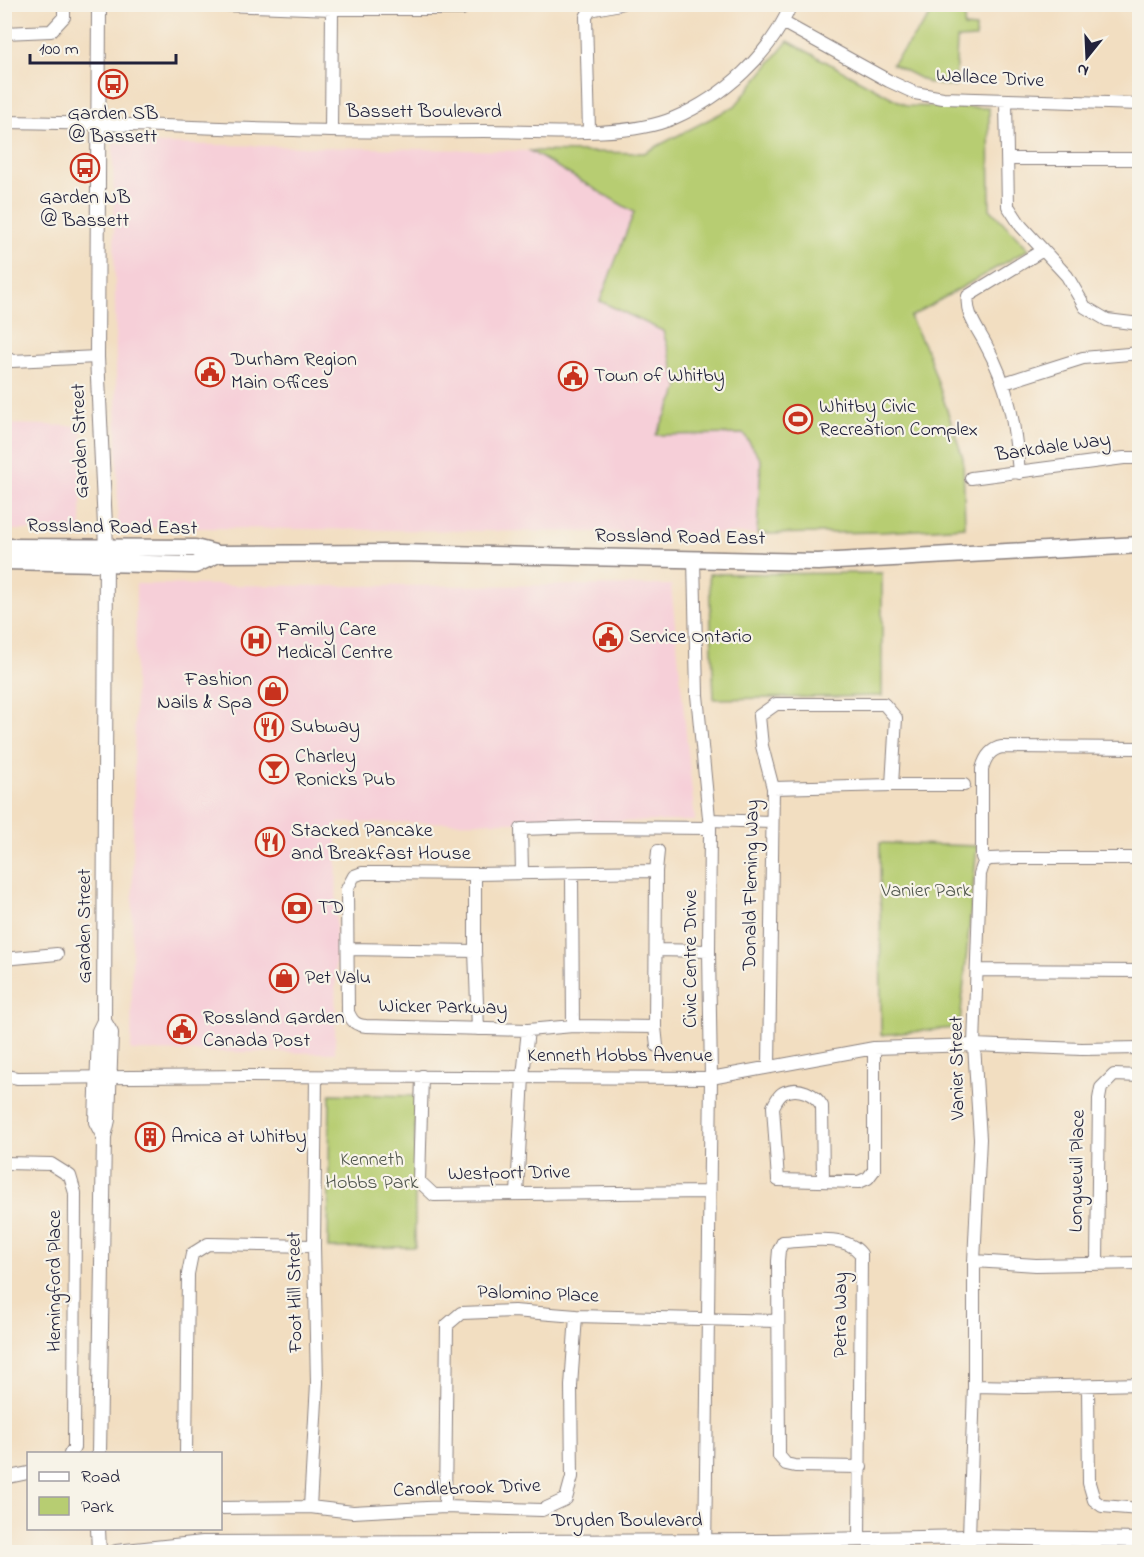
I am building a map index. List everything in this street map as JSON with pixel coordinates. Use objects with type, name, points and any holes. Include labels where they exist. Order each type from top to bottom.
[{"type":"main road","name":"Rossland Road East","points":[[4,561],[195,548],[218,554],[399,553],[818,562],[1140,545]]},
{"type":"main road","name":"Rossland Road East","points":[[4,547],[106,554]]},
{"type":"street","points":[[4,33],[51,31],[64,17],[64,4]]},
{"type":"street","name":"Garden Street","points":[[99,4],[97,357],[106,554],[104,1021],[99,1031],[104,1077],[96,1122],[104,1137],[99,1452]]},
{"type":"street","points":[[199,4],[332,9],[462,9],[462,4]]},
{"type":"street","points":[[589,131],[586,17],[590,10],[620,4]]},
{"type":"street","name":"Bassett Boulevard","points":[[4,122],[331,131],[633,129],[673,118],[713,97],[755,61],[784,23],[791,4]]},
{"type":"street","points":[[331,131],[332,9]]},
{"type":"street","name":"Wallace Drive","points":[[784,23],[915,93],[943,98],[1140,104]]},
{"type":"street","points":[[1006,101],[1008,206],[1021,226],[1067,276],[1085,307],[1107,320],[1140,324]]},
{"type":"street","points":[[1007,159],[1140,159]]},
{"type":"street","points":[[1019,473],[1012,414],[1004,383],[966,307],[968,296],[1043,250]]},
{"type":"street","points":[[1004,383],[1083,358],[1140,353]]},
{"type":"street","points":[[4,356],[12,361],[97,357]]},
{"type":"street","name":"Barkdale Way","points":[[971,478],[1140,458]]},
{"type":"street","name":"Civic Centre Drive","points":[[694,559],[697,695],[710,824],[711,1078],[706,1319],[705,1546]]},
{"type":"street","points":[[773,788],[762,746],[759,716],[776,704],[884,704],[896,718],[892,784]]},
{"type":"street","name":"Vanier Street","points":[[969,1536],[974,1386],[974,1261],[980,1139],[974,1045],[980,874],[984,862],[982,857],[982,769],[984,760],[995,748],[1140,748]]},
{"type":"street","name":"Donald Fleming Way","points":[[769,1066],[773,788],[892,784],[964,785]]},
{"type":"street","points":[[522,872],[521,829],[772,822]]},
{"type":"street","points":[[657,1046],[655,1027],[658,851]]},
{"type":"street","points":[[984,862],[1002,858],[1140,858]]},
{"type":"street","name":"Wicker Parkway","points":[[655,1027],[573,1026],[478,1029],[357,1025],[348,1012],[347,889],[354,876],[362,873],[656,871]]},
{"type":"street","points":[[572,873],[573,1026]]},
{"type":"street","points":[[476,874],[475,951],[478,1029]]},
{"type":"street","points":[[348,949],[475,951]]},
{"type":"street","points":[[656,950],[709,951]]},
{"type":"street","points":[[4,959],[57,954]]},
{"type":"street","points":[[977,970],[1140,971]]},
{"type":"street","name":"Wicker Parkway","points":[[517,1194],[523,1076],[528,1029]]},
{"type":"street","name":"Kenneth Hobbs Avenue","points":[[104,1077],[711,1078],[874,1048],[974,1045],[1082,1049],[1140,1048]]},
{"type":"street","points":[[823,1181],[822,1106],[817,1096],[807,1092],[786,1091],[779,1096],[773,1107],[778,1180],[859,1182],[868,1179],[874,1170],[874,1048]]},
{"type":"street","points":[[4,1075],[17,1078],[104,1077]]},
{"type":"street","name":"Longueuil Place","points":[[1097,1262],[1097,1141],[1101,1088],[1114,1075],[1140,1076]]},
{"type":"street","name":"Westport Drive","points":[[422,1076],[419,1181],[434,1195],[709,1191]]},
{"type":"street","name":"Foot Hill Street","points":[[310,1508],[317,1383],[314,1246],[316,1077]]},
{"type":"street","name":"Hemingford Place","points":[[4,1163],[51,1164],[70,1176],[75,1193],[74,1448],[71,1452]]},
{"type":"street","name":"Petra Way","points":[[859,1540],[861,1467],[861,1254],[855,1247],[835,1240],[783,1242],[779,1250],[778,1261],[779,1456],[786,1464],[795,1466],[861,1467]]},
{"type":"street","points":[[186,1452],[188,1274],[192,1254],[208,1244],[314,1246]]},
{"type":"street","points":[[974,1261],[1036,1265],[1097,1262],[1140,1263]]},
{"type":"street","name":"Palomino Place","points":[[445,1507],[447,1325],[461,1313],[514,1311],[576,1316],[706,1319]]},
{"type":"street","name":"Candlebrook Drive","points":[[222,1508],[310,1508],[353,1512],[445,1507],[542,1510],[566,1499],[572,1478],[572,1386],[576,1316]]},
{"type":"street","points":[[706,1319],[778,1321]]},
{"type":"street","points":[[974,1386],[1140,1384]]},
{"type":"street","points":[[1088,1386],[1089,1483],[1094,1500],[1102,1506],[1140,1509]]},
{"type":"street","points":[[4,1478],[27,1473]]},
{"type":"street","points":[[98,1530],[99,1552]]},
{"type":"street","name":"Dryden Boulevard","points":[[116,1552],[203,1543],[705,1546],[969,1536],[1140,1540]]},
{"type":"shaded area","points":[[113,143],[530,151],[635,212],[601,300],[663,331],[679,388],[656,435],[744,434],[761,460],[757,534],[118,527]]},
{"type":"shaded area","points":[[5,424],[82,426],[81,530],[5,530]]},
{"type":"shaded area","points":[[136,584],[671,585],[695,821],[337,823],[335,1053],[131,1051]]},
{"type":"green space","points":[[939,5],[966,5],[964,27],[976,28],[976,38],[957,39],[955,87],[929,83],[892,64]]},
{"type":"green space","points":[[788,41],[907,106],[989,108],[990,209],[1029,249],[910,317],[928,353],[963,458],[965,527],[882,532],[757,534],[761,460],[744,434],[656,435],[679,388],[663,331],[600,301],[634,212],[530,151],[644,153],[735,106]]},
{"type":"green space","points":[[882,573],[882,696],[714,699],[709,574]]},
{"type":"green space","name":"Vanier Park","points":[[880,843],[977,846],[960,1023],[953,1028],[881,1035]]},
{"type":"green space","name":"Kenneth Hobbs Park","points":[[330,1094],[415,1096],[415,1247],[328,1248]]},
{"type":"place","name":"Garden SB @ Bassett","points":[[113,84]]},
{"type":"place","name":"Garden NB @ Bassett","points":[[85,168]]},
{"type":"place","name":"Durham Region Main Offices","points":[[210,372]]},
{"type":"place","name":"Town of Whitby","points":[[573,376]]},
{"type":"place","name":"Whitby Civic Recreation Complex","points":[[798,419]]},
{"type":"place","name":"Service Ontario","points":[[608,637]]},
{"type":"place","name":"Family Care Medical Centre","points":[[256,641]]},
{"type":"place","name":"Fashion Nails & Spa","points":[[273,691]]},
{"type":"place","name":"Subway","points":[[269,727]]},
{"type":"place","name":"Charley Ronicks Pub","points":[[274,769]]},
{"type":"place","name":"Stacked Pancake and Breakfast House","points":[[270,842]]},
{"type":"place","name":"TD","points":[[297,908]]},
{"type":"place","name":"Pet Valu","points":[[284,978]]},
{"type":"place","name":"Rossland Garden Canada Post","points":[[182,1029]]},
{"type":"place","name":"Amica at Whitby","points":[[150,1137]]}]
